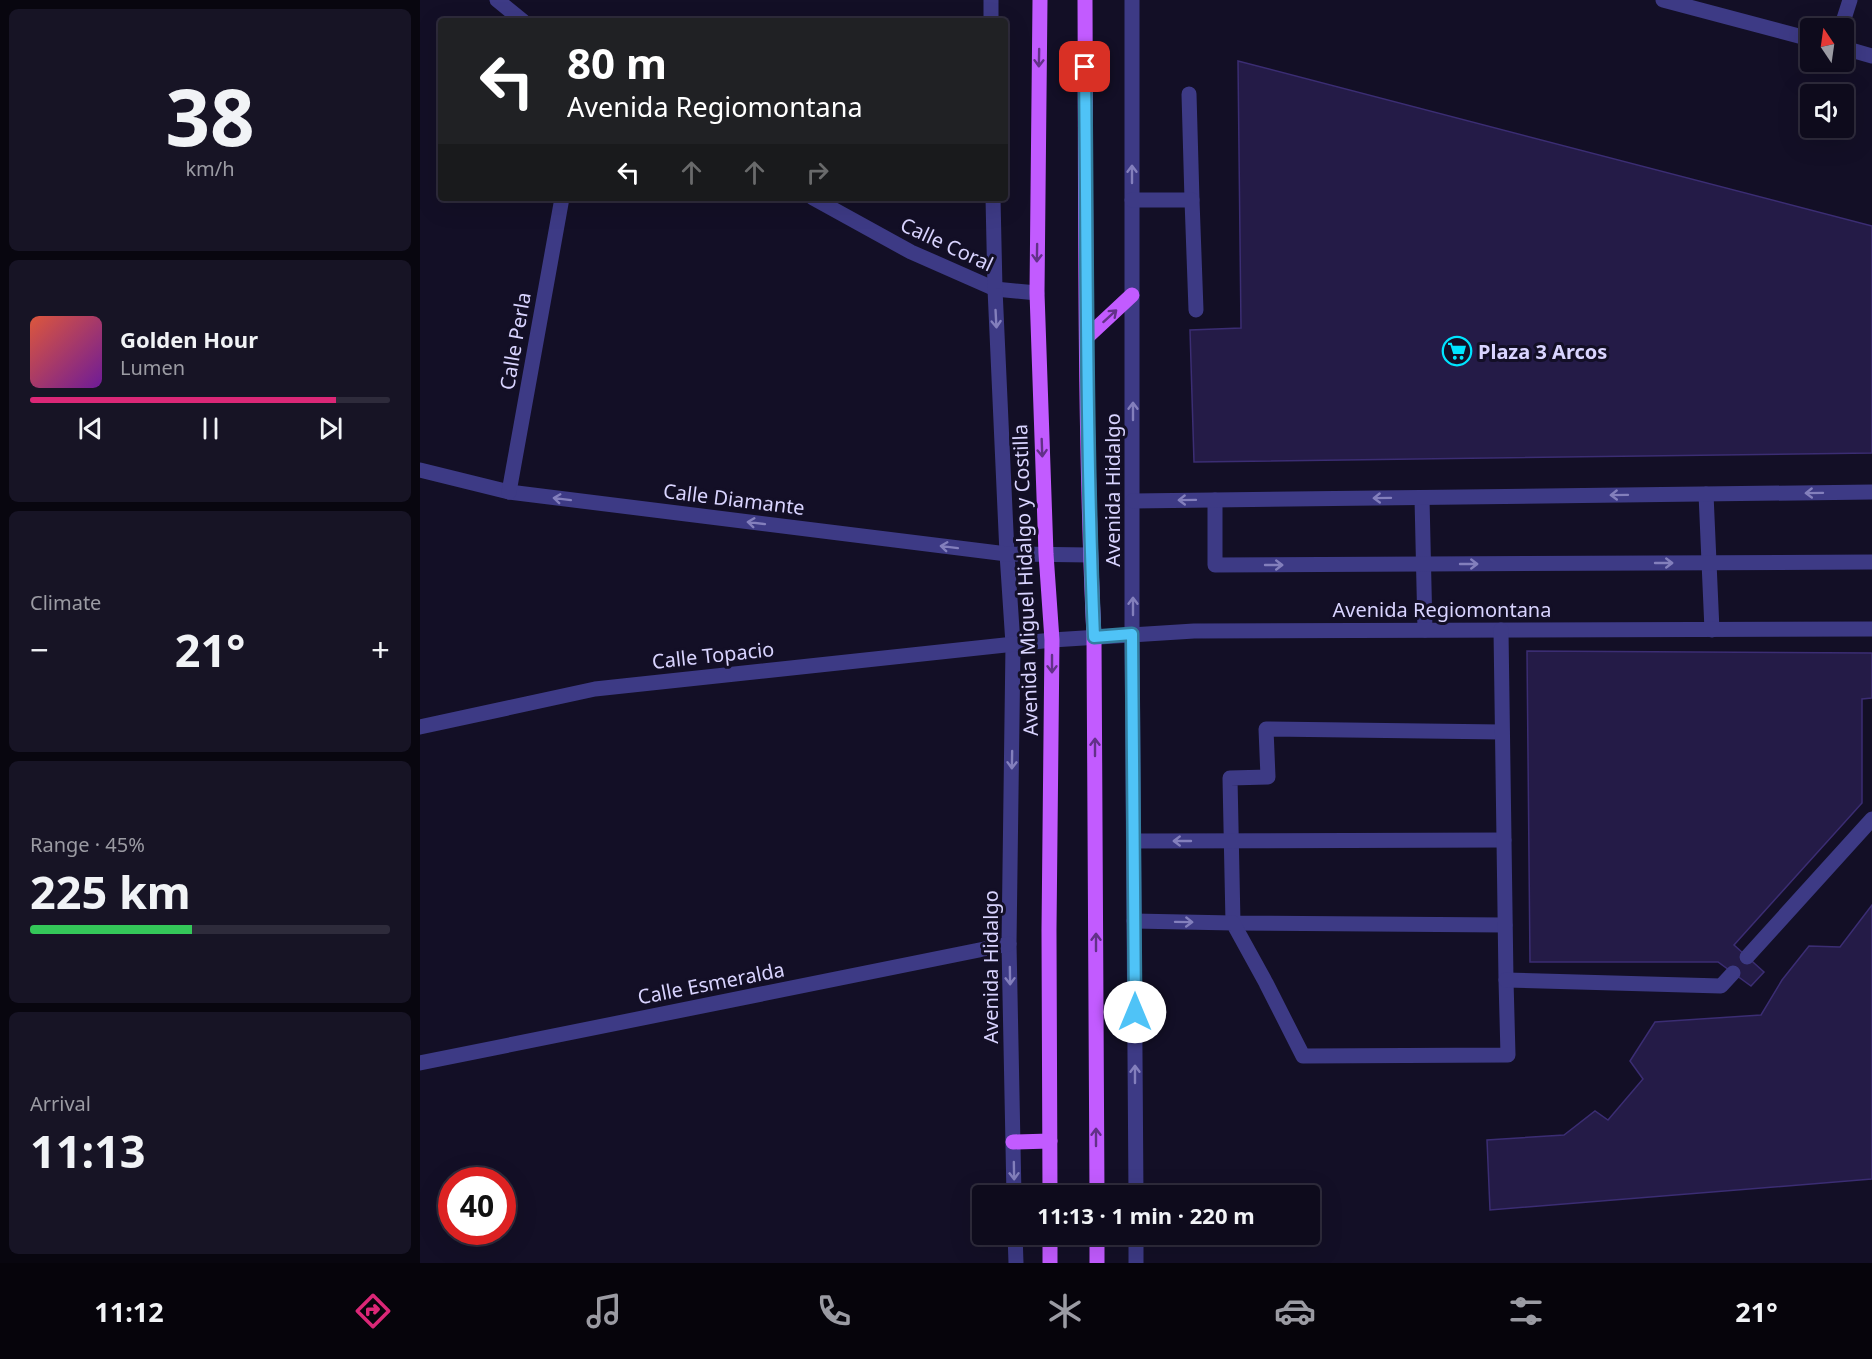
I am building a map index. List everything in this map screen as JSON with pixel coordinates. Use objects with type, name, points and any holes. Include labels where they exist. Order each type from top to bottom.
[{"type":"main road","name":"Avenida Miguel Hidalgo y Costilla","points":[[1040,0],[1037,293],[1046,554],[1052,640],[1049,930],[1050,1185]]},
{"type":"main road","points":[[1085,0],[1090,555],[1094,637],[1097,1185]]},
{"type":"main road","points":[[1087,337],[1132,295]]},
{"type":"main road","points":[[1013,1142],[1050,1141]]},
{"type":"main road","points":[[1050,1245],[1050,1263]]},
{"type":"main road","points":[[1097,1245],[1097,1263]]},
{"type":"street","points":[[497,0],[519,18]]},
{"type":"street","points":[[990,0],[991,18]]},
{"type":"street","name":"Avenida Hidalgo","points":[[1132,0],[1132,634],[1136,1185]]},
{"type":"street","points":[[1664,0],[1800,36]]},
{"type":"street","points":[[1844,18],[1850,0]]},
{"type":"street","points":[[1854,51],[1872,56]]},
{"type":"street","points":[[1189,94],[1196,310]]},
{"type":"street","points":[[1132,200],[1192,200]]},
{"type":"street","name":"Calle Perla","points":[[509,492],[561,201]]},
{"type":"street","name":"Calle Coral","points":[[818,201],[911,252],[995,289],[1037,293]]},
{"type":"street","name":"Avenida Hidalgo","points":[[993,201],[995,289],[1013,644],[1009,944],[1014,1185]]},
{"type":"street","name":"Calle Diamante","points":[[420,470],[509,492],[1007,554],[1090,555]]},
{"type":"street","points":[[1133,501],[1872,492]]},
{"type":"street","points":[[1706,494],[1712,630]]},
{"type":"street","points":[[1422,498],[1425,630]]},
{"type":"street","points":[[1215,500],[1215,565],[1872,562]]},
{"type":"street","name":"Avenida Regiomontana","points":[[1013,644],[1194,631],[1872,629]]},
{"type":"street","points":[[1501,630],[1508,1055],[1304,1056],[1233,923],[1230,778],[1268,777],[1266,729],[1502,732]]},
{"type":"street","name":"Calle Topacio","points":[[420,727],[595,689],[1013,644]]},
{"type":"street","points":[[1748,957],[1872,819]]},
{"type":"street","points":[[1134,841],[1504,840]]},
{"type":"street","points":[[1134,921],[1505,925]]},
{"type":"street","name":"Calle Esmeralda","points":[[420,1063],[1009,944]]},
{"type":"street","points":[[1506,981],[1721,986],[1733,973]]},
{"type":"street","points":[[1015,1245],[1016,1263]]},
{"type":"street","points":[[1136,1245],[1137,1263]]},
{"type":"building","points":[[1238,61],[1872,226],[1872,453],[1194,462],[1190,330],[1241,328]]},
{"type":"building","points":[[1527,651],[1872,653],[1872,698],[1862,699],[1862,803],[1734,945],[1764,972],[1751,986],[1718,962],[1530,962]]},
{"type":"building","points":[[1872,905],[1872,1179],[1490,1210],[1487,1140],[1564,1135],[1595,1111],[1608,1120],[1643,1079],[1630,1061],[1655,1022],[1761,1015],[1782,980],[1809,946],[1840,947]]},
{"type":"place","name":"Plaza 3 Arcos","points":[[1457,351]]},
{"type":"route","points":[[1085,67],[1090,555],[1094,637],[1132,634],[1135,1012]]}]
